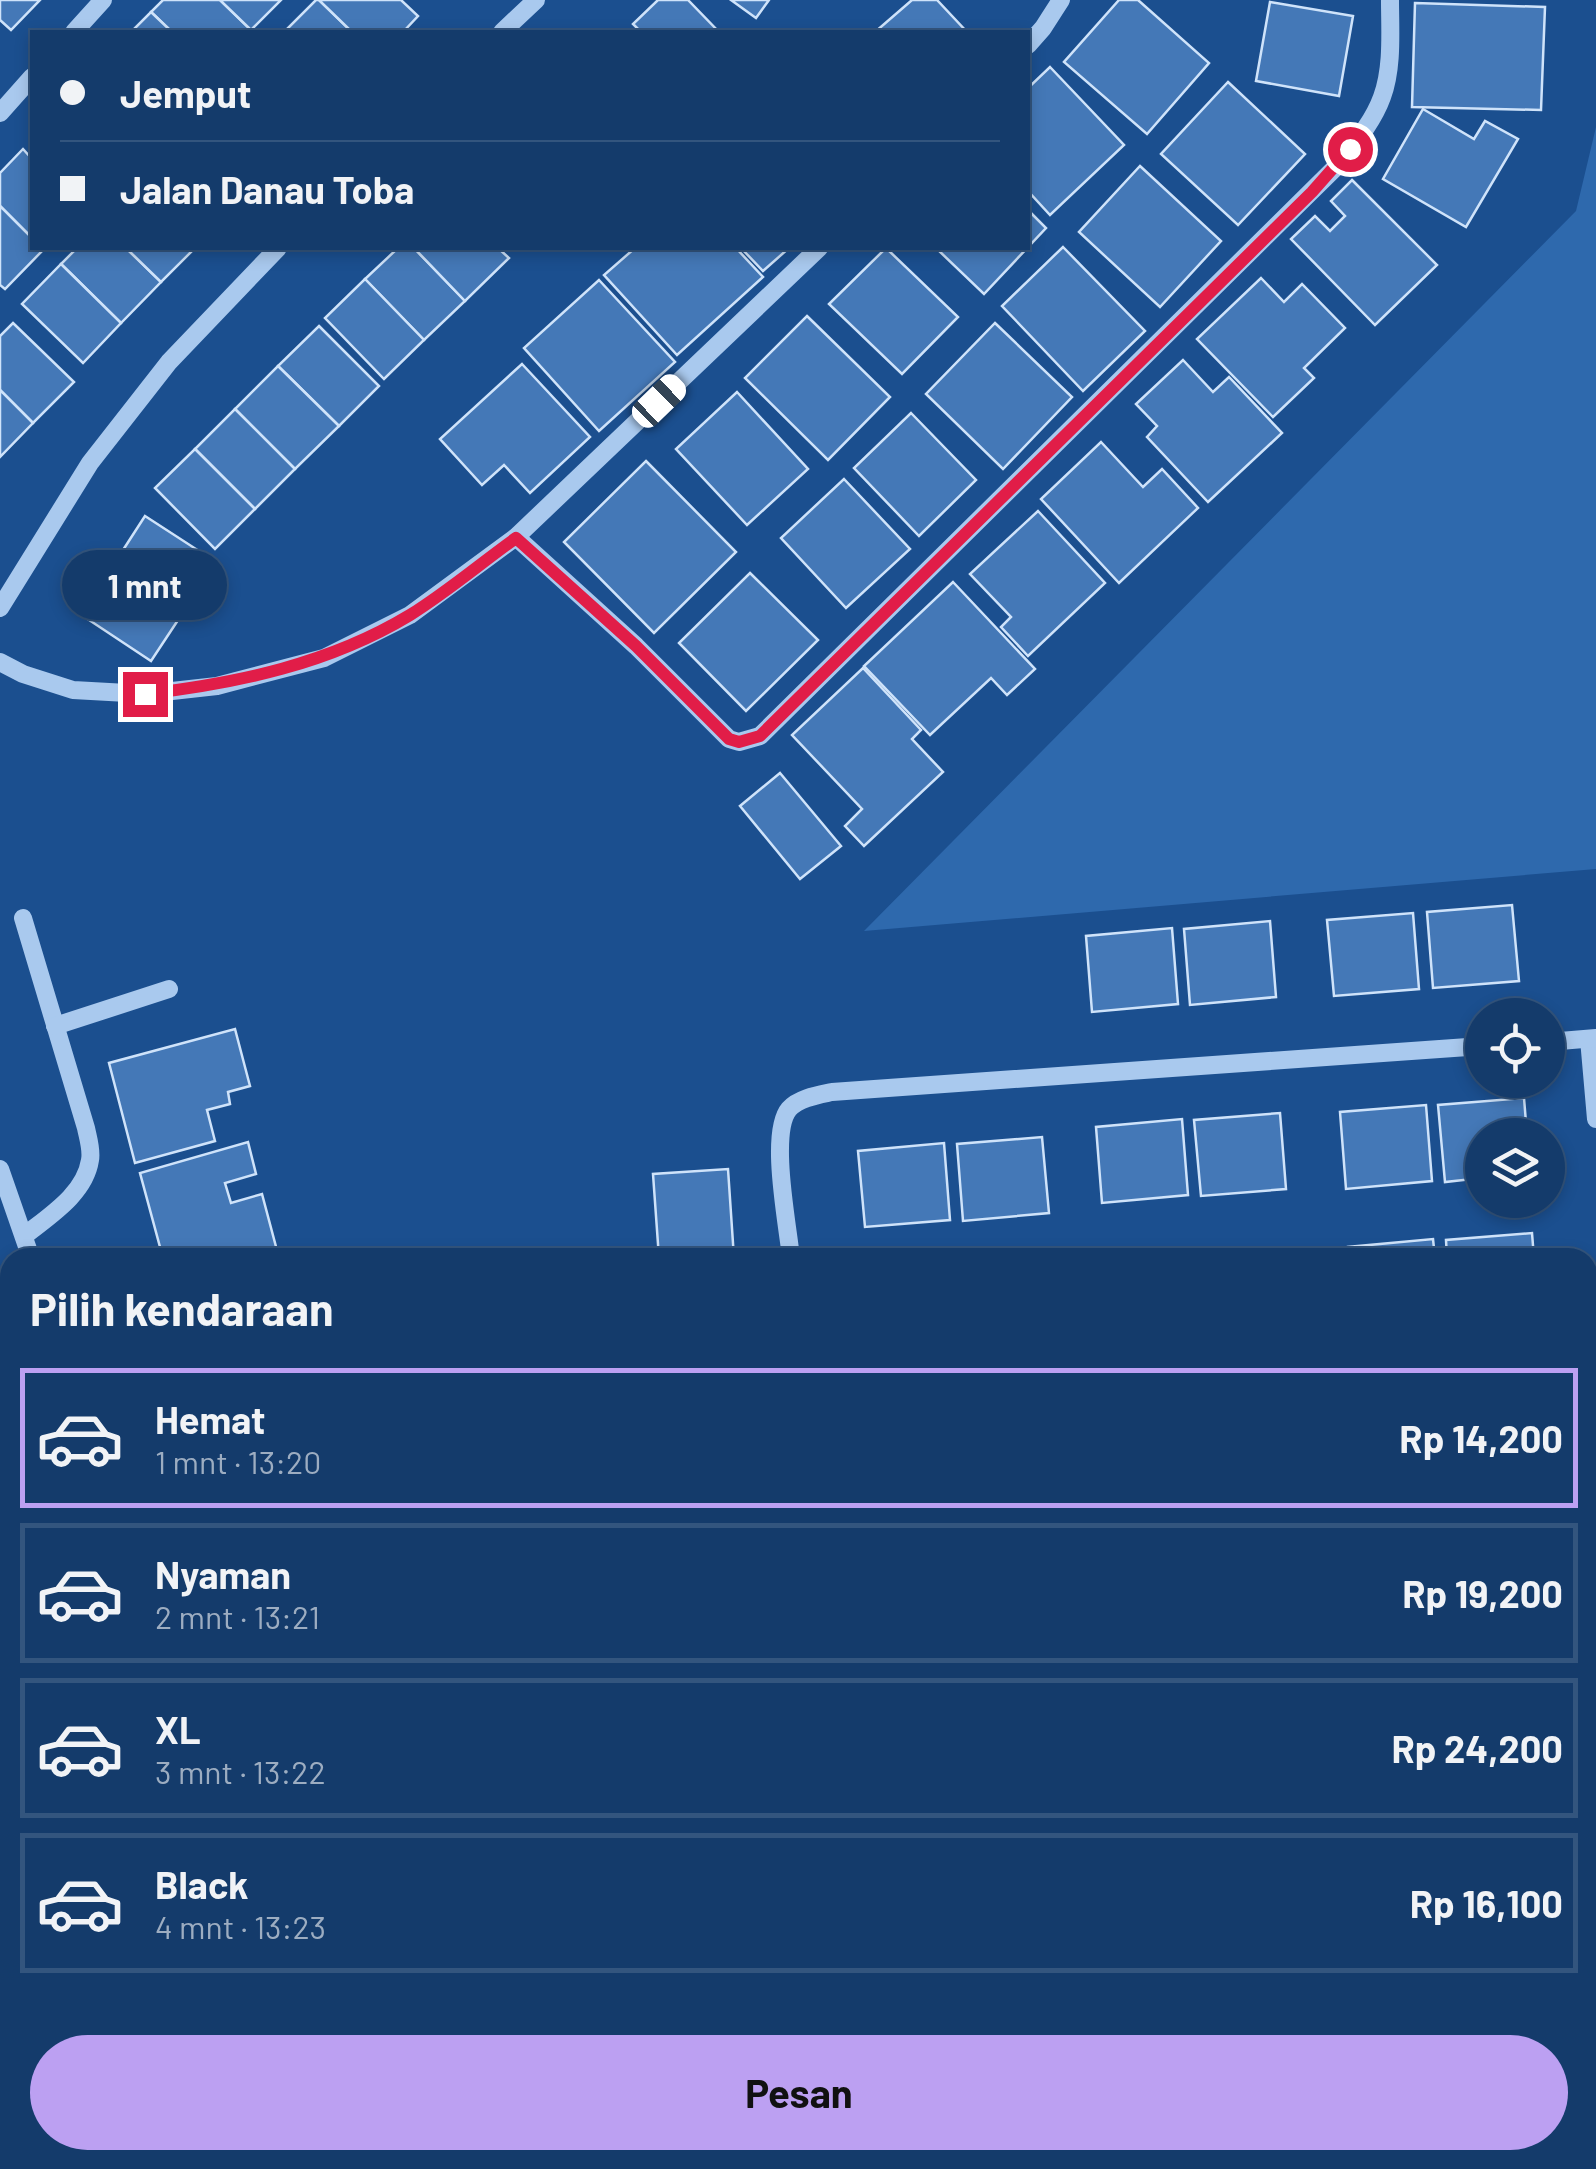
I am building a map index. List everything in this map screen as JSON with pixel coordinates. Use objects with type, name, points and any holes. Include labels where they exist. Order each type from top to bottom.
[{"type":"street","points":[[76,30],[103,0]]},
{"type":"street","points":[[504,30],[536,0]]},
{"type":"street","points":[[1030,42],[1061,0]]},
{"type":"street","points":[[516,538],[636,646],[729,739],[739,742],[760,736],[1338,165],[1363,133],[1382,96],[1389,58],[1390,0]]},
{"type":"street","points":[[0,113],[30,79]]},
{"type":"street","points":[[0,608],[112,434],[168,362],[276,250]]},
{"type":"street","points":[[0,662],[73,690],[145,694],[218,686],[324,658],[410,615],[516,538],[818,250]]},
{"type":"street","points":[[24,918],[86,1128],[90,1159],[72,1196],[24,1236]]},
{"type":"street","points":[[55,1026],[169,989]]},
{"type":"street","points":[[1565,1041],[1592,1039],[1596,1119]]},
{"type":"street","points":[[790,1248],[781,1123],[790,1107],[808,1098],[832,1092],[1465,1047]]},
{"type":"street","points":[[0,1169],[28,1248]]},
{"type":"shaded area","points":[[1596,127],[1596,869],[864,931],[1576,211]]},
{"type":"building","points":[[0,0],[40,0],[11,30],[0,20]]},
{"type":"building","points":[[163,0],[220,0],[251,30],[170,30],[151,12]]},
{"type":"building","points":[[220,0],[281,0],[251,30]]},
{"type":"building","points":[[319,0],[350,30],[286,30]]},
{"type":"building","points":[[319,0],[401,0],[418,16],[405,30],[350,30]]},
{"type":"building","points":[[658,0],[688,0],[717,30],[639,30],[633,24]]},
{"type":"building","points":[[731,0],[769,0],[756,18]]},
{"type":"building","points":[[912,0],[937,0],[965,30],[877,30]]},
{"type":"building","points":[[1119,0],[1138,0],[1209,63],[1147,134],[1064,62]]},
{"type":"building","points":[[1270,2],[1353,16],[1339,96],[1256,81]]},
{"type":"building","points":[[1415,3],[1545,7],[1541,110],[1412,107]]},
{"type":"building","points":[[151,12],[170,30],[133,30]]},
{"type":"building","points":[[1050,67],[1124,145],[1050,215],[1030,193],[1030,86]]},
{"type":"building","points":[[1228,82],[1305,154],[1238,225],[1161,154]]},
{"type":"building","points":[[1423,109],[1474,139],[1485,121],[1518,139],[1466,227],[1383,179]]},
{"type":"building","points":[[23,149],[30,157],[30,236],[0,206],[0,173]]},
{"type":"building","points":[[1140,166],[1221,241],[1160,307],[1079,232]]},
{"type":"building","points":[[1352,180],[1437,265],[1375,325],[1291,239],[1315,216],[1330,231],[1345,216],[1331,201]]},
{"type":"building","points":[[0,206],[30,236],[30,250],[43,250],[5,289],[0,285]]},
{"type":"building","points":[[1030,212],[1046,228],[1030,245]]},
{"type":"building","points":[[1063,247],[1145,331],[1083,391],[1002,306]]},
{"type":"building","points":[[75,250],[128,250],[161,282],[121,323],[61,264]]},
{"type":"building","points":[[128,250],[193,250],[161,282]]},
{"type":"building","points":[[396,250],[416,250],[465,301],[424,340],[365,279]]},
{"type":"building","points":[[416,250],[500,250],[509,258],[465,301]]},
{"type":"building","points":[[633,250],[738,250],[763,277],[677,355],[604,275]]},
{"type":"building","points":[[743,250],[787,250],[763,271]]},
{"type":"building","points":[[888,250],[958,317],[902,374],[829,304]]},
{"type":"building","points":[[938,250],[1025,250],[984,294]]},
{"type":"building","points":[[61,264],[121,323],[83,363],[22,304]]},
{"type":"building","points":[[1261,278],[1284,302],[1302,284],[1345,328],[1304,368],[1314,378],[1273,417],[1197,339]]},
{"type":"building","points":[[365,279],[424,340],[384,379],[325,318]]},
{"type":"building","points":[[599,280],[675,362],[599,431],[524,348]]},
{"type":"building","points":[[807,316],[890,397],[828,460],[745,378]]},
{"type":"building","points":[[13,323],[74,382],[33,423],[0,390],[0,336]]},
{"type":"building","points":[[995,323],[1072,397],[1003,469],[926,394]]},
{"type":"building","points":[[319,326],[379,386],[339,426],[278,366]]},
{"type":"building","points":[[1183,360],[1213,392],[1229,377],[1282,433],[1208,502],[1147,437],[1157,426],[1136,404]]},
{"type":"building","points":[[522,364],[590,437],[530,493],[504,465],[482,485],[440,439]]},
{"type":"building","points":[[278,366],[339,426],[295,469],[235,409]]},
{"type":"building","points":[[0,390],[33,423],[0,457]]},
{"type":"building","points":[[737,392],[808,469],[747,525],[676,449]]},
{"type":"building","points":[[235,409],[295,469],[255,509],[195,449]]},
{"type":"building","points":[[911,413],[976,480],[919,536],[854,468]]},
{"type":"building","points":[[1101,442],[1143,487],[1162,469],[1198,508],[1119,583],[1041,499]]},
{"type":"building","points":[[195,449],[255,509],[215,549],[155,488]]},
{"type":"building","points":[[646,461],[736,552],[654,633],[564,542]]},
{"type":"building","points":[[844,479],[910,549],[846,608],[781,538]]},
{"type":"building","points":[[1038,511],[1105,583],[1028,656],[1001,627],[1011,617],[970,574]]},
{"type":"building","points":[[145,516],[216,562],[184,611],[114,564]]},
{"type":"building","points":[[114,564],[184,611],[151,661],[80,614]]},
{"type":"building","points":[[750,573],[818,640],[746,711],[679,643]]},
{"type":"building","points":[[953,582],[1035,669],[1007,695],[991,678],[930,735],[864,666]]},
{"type":"building","points":[[863,668],[921,730],[912,739],[943,772],[864,846],[845,826],[862,809],[792,735]]},
{"type":"building","points":[[780,773],[841,846],[800,879],[740,806]]},
{"type":"building","points":[[1512,905],[1519,981],[1433,988],[1427,912]]},
{"type":"building","points":[[1413,913],[1419,989],[1334,996],[1327,920]]},
{"type":"building","points":[[1270,921],[1276,997],[1190,1005],[1184,929]]},
{"type":"building","points":[[1172,928],[1178,1004],[1092,1012],[1086,936]]},
{"type":"building","points":[[235,1029],[250,1086],[228,1092],[230,1104],[207,1110],[215,1141],[135,1163],[109,1063]]},
{"type":"building","points":[[1524,1098],[1526,1118],[1465,1118],[1465,1180],[1445,1182],[1438,1105]]},
{"type":"building","points":[[1426,1105],[1432,1181],[1346,1189],[1340,1112]]},
{"type":"building","points":[[1280,1113],[1286,1189],[1201,1196],[1194,1120]]},
{"type":"building","points":[[1182,1119],[1188,1195],[1102,1203],[1096,1127]]},
{"type":"building","points":[[1042,1137],[1049,1213],[963,1221],[957,1144]]},
{"type":"building","points":[[248,1142],[256,1174],[225,1183],[231,1203],[262,1194],[276,1248],[160,1248],[140,1173]]},
{"type":"building","points":[[944,1143],[950,1220],[865,1227],[858,1151]]},
{"type":"building","points":[[728,1169],[733,1248],[658,1248],[653,1174]]},
{"type":"building","points":[[1532,1233],[1533,1248],[1446,1248],[1446,1240]]},
{"type":"building","points":[[1433,1239],[1434,1248],[1348,1248]]},
{"type":"route","points":[[145,694],[218,686],[324,658],[410,615],[516,538],[636,646],[729,739],[739,742],[760,736],[1312,192],[1350,149]]}]
